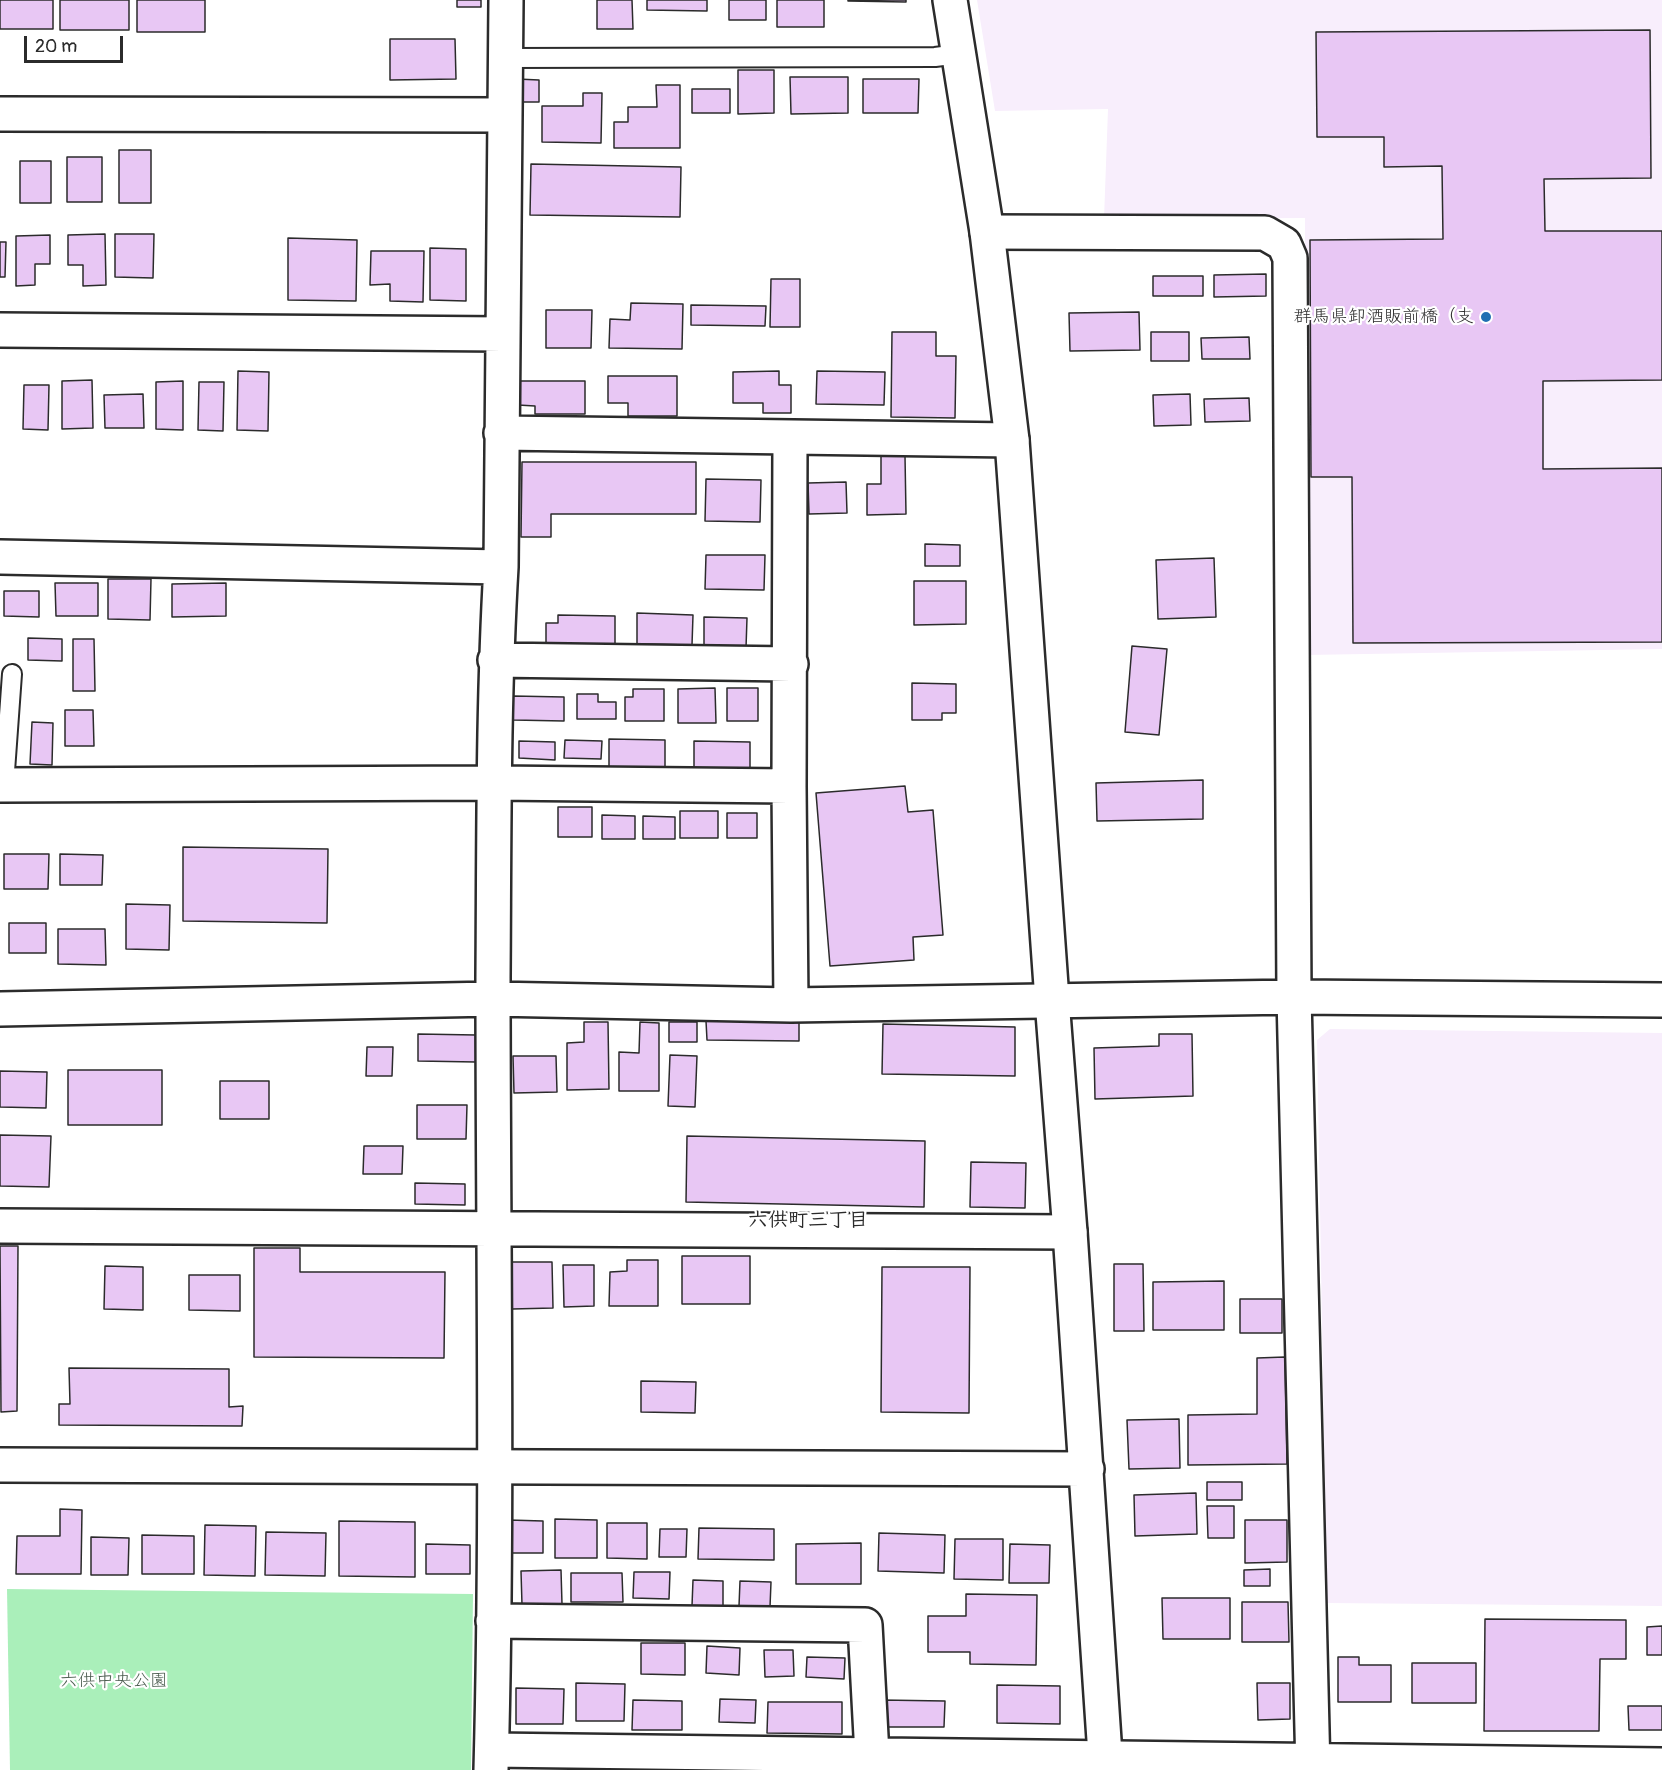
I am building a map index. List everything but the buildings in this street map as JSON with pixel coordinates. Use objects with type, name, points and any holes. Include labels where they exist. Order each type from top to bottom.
[{"type":"street","points":[[506,0],[501,567],[495,660],[494,783],[492,1760],[872,1755],[1105,1763],[1313,1766],[1662,1765]]},
{"type":"street","points":[[950,0],[987,232],[1012,440],[1070,1232],[1105,1763]]},
{"type":"street","points":[[0,114],[505,115]]},
{"type":"street","points":[[987,232],[1265,233],[1284,244],[1290,258],[1294,998],[1313,1766]]},
{"type":"street","points":[[0,330],[503,334]]},
{"type":"street","points":[[501,433],[1012,440]]},
{"type":"street","points":[[790,436],[791,1005]]},
{"type":"street","points":[[0,557],[501,567]]},
{"type":"street","points":[[495,660],[790,664]]},
{"type":"street","points":[[2,785],[494,783],[789,786]]},
{"type":"street","points":[[0,1009],[493,999],[791,1005],[1294,998],[1662,1000]]},
{"type":"street","points":[[0,1226],[1070,1232]]},
{"type":"street","points":[[0,1465],[494,1465],[1086,1469]]},
{"type":"street","points":[[493,1621],[865,1625],[872,1755]]},
{"type":"lane","points":[[507,58],[935,57],[959,54]]},
{"type":"lane","points":[[2,785],[12,674]]},
{"type":"shaded area","name":"群馬県卸酒販前橋（支","points":[[977,0],[1662,0],[1662,649],[1306,655],[1305,218],[1104,219],[1108,109],[995,111]]},
{"type":"shaded area","points":[[1330,1029],[1662,1033],[1662,1606],[1327,1603],[1317,1040]]},
{"type":"green space","name":"六供中央公園","points":[[7,1589],[473,1594],[471,1770],[10,1770]]},
{"type":"place","name":"群馬県卸酒販前橋（支","points":[[1486,317]]},
{"type":"district","name":"六供町三丁目","points":[[808,1221]]}]
